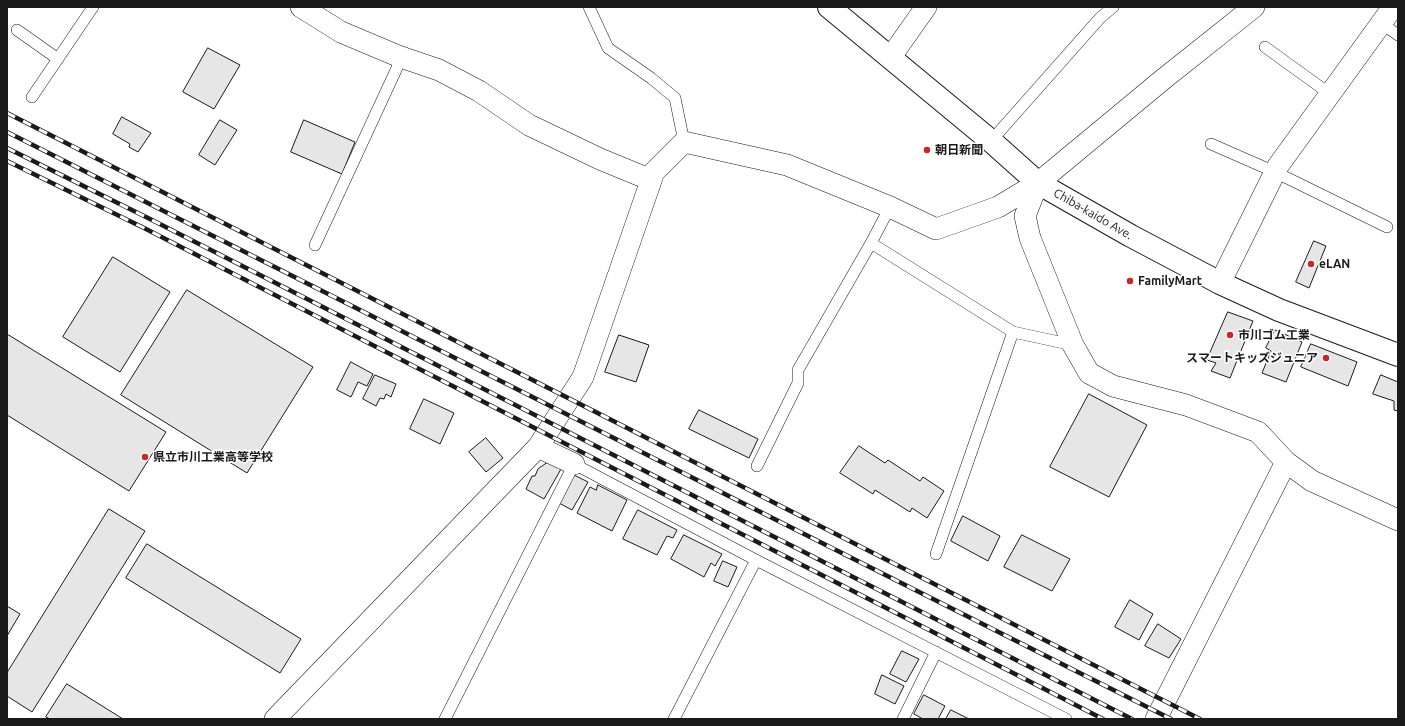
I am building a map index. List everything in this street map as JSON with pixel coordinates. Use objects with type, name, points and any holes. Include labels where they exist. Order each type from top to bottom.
[{"type":"highway","name":"Chiba-kaido Ave.","points":[[829,7],[991,141],[1038,183],[1130,236],[1220,283],[1279,310],[1398,355]]},
{"type":"street","points":[[301,7],[341,32],[402,57],[439,70],[479,91],[529,125],[600,159],[651,180]]},
{"type":"street","points":[[890,58],[926,7]]},
{"type":"street","points":[[275,719],[538,446],[583,376],[654,172],[684,142],[787,164],[890,207],[936,229],[998,207],[1038,183],[1161,81],[1254,7]]},
{"type":"street","points":[[1220,283],[1275,172],[1387,15]]},
{"type":"street","points":[[1038,183],[1025,216],[1030,238],[1073,345],[1089,373],[1113,386],[1186,405],[1258,432],[1286,462],[1312,481],[1398,520]]},
{"type":"street","points":[[538,446],[574,464]]},
{"type":"street","points":[[1156,719],[1286,462]]},
{"type":"lane","points":[[32,97],[93,7]]},
{"type":"lane","points":[[590,7],[608,48],[651,78],[675,98],[684,142]]},
{"type":"lane","points":[[991,141],[1095,24],[1113,7]]},
{"type":"lane","points":[[1387,15],[1398,35]]},
{"type":"lane","points":[[17,30],[58,59]]},
{"type":"lane","points":[[1265,47],[1330,94]]},
{"type":"lane","points":[[315,245],[402,57]]},
{"type":"lane","points":[[1211,144],[1275,172],[1387,227]]},
{"type":"lane","points":[[757,466],[798,383],[798,370],[890,207]]},
{"type":"lane","points":[[871,243],[1013,332],[1073,345]]},
{"type":"lane","points":[[936,554],[1013,332]]},
{"type":"lane","points":[[445,719],[574,464],[756,560],[1066,719]]},
{"type":"lane","points":[[674,719],[756,560]]},
{"type":"lane","points":[[903,719],[936,652]]},
{"type":"building","points":[[208,48],[240,65],[214,109],[183,92]]},
{"type":"building","points":[[122,117],[151,133],[138,152],[129,147],[130,144],[113,134]]},
{"type":"building","points":[[220,120],[237,130],[215,165],[199,155]]},
{"type":"building","points":[[304,120],[355,142],[342,174],[291,152]]},
{"type":"building","points":[[1314,241],[1326,246],[1309,288],[1296,282]]},
{"type":"building","points":[[113,257],[170,292],[120,372],[63,337]]},
{"type":"building","points":[[187,290],[313,367],[247,473],[121,395]]},
{"type":"building","points":[[1228,312],[1253,321],[1230,378],[1211,371],[1216,363],[1207,360]]},
{"type":"building","points":[[1275,330],[1302,342],[1286,382],[1262,373],[1271,351],[1266,348]]},
{"type":"building","points":[[7,334],[166,432],[129,491],[7,415]]},
{"type":"building","points":[[619,335],[649,345],[636,382],[605,372]]},
{"type":"building","points":[[1311,344],[1357,362],[1348,386],[1301,367]]},
{"type":"building","points":[[351,362],[373,374],[367,386],[358,382],[351,397],[337,390]]},
{"type":"building","points":[[375,375],[396,384],[391,397],[386,394],[384,399],[380,398],[376,406],[363,399]]},
{"type":"building","points":[[1381,375],[1398,382],[1398,411],[1394,410],[1394,401],[1373,394]]},
{"type":"building","points":[[1089,394],[1147,425],[1109,497],[1050,467]]},
{"type":"building","points":[[424,399],[454,413],[440,444],[410,429]]},
{"type":"building","points":[[699,410],[758,439],[749,458],[689,429]]},
{"type":"building","points":[[486,438],[503,458],[486,472],[469,452]]},
{"type":"building","points":[[859,446],[885,463],[888,460],[920,481],[923,477],[944,491],[927,518],[912,508],[910,512],[875,490],[873,494],[840,473]]},
{"type":"building","points":[[550,461],[561,469],[544,499],[526,489],[532,476],[535,476],[538,469]]},
{"type":"building","points":[[574,475],[588,482],[572,510],[559,503]]},
{"type":"building","points":[[598,485],[627,500],[612,531],[577,513],[590,487],[596,490]]},
{"type":"building","points":[[109,509],[145,531],[32,712],[7,696],[7,673]]},
{"type":"building","points":[[638,510],[677,530],[673,538],[667,536],[657,555],[623,539]]},
{"type":"building","points":[[963,516],[1000,536],[988,561],[951,541]]},
{"type":"building","points":[[684,535],[722,554],[715,566],[711,563],[704,577],[671,559]]},
{"type":"building","points":[[1022,535],[1070,559],[1052,591],[1004,567]]},
{"type":"building","points":[[147,544],[301,639],[280,673],[126,578]]},
{"type":"building","points":[[723,561],[737,567],[728,587],[714,581]]},
{"type":"building","points":[[1130,600],[1153,614],[1139,640],[1115,627]]},
{"type":"building","points":[[7,606],[20,614],[7,636]]},
{"type":"building","points":[[1158,624],[1181,639],[1169,658],[1145,646]]},
{"type":"building","points":[[902,651],[919,659],[906,682],[890,674]]},
{"type":"building","points":[[882,675],[904,686],[895,704],[875,694]]},
{"type":"building","points":[[67,684],[123,719],[50,719],[46,717]]},
{"type":"building","points":[[924,695],[945,706],[938,719],[923,719],[914,714]]},
{"type":"building","points":[[951,710],[969,719],[946,719]]},
{"type":"railway","points":[[7,113],[1200,719]]},
{"type":"railway","points":[[7,132],[1171,719]]},
{"type":"railway","points":[[7,148],[150,219],[1132,719]]},
{"type":"railway","points":[[7,161],[144,228],[1103,719]]},
{"type":"place","name":"朝日新聞","points":[[927,150]]},
{"type":"place","name":"eLAN","points":[[1311,264]]},
{"type":"place","name":"FamilyMart","points":[[1130,281]]},
{"type":"place","name":"市川ゴム工業","points":[[1230,335]]},
{"type":"place","name":"スマートキッズジュニア","points":[[1326,358]]},
{"type":"place","name":"県立市川工業高等学校","points":[[145,457]]}]
